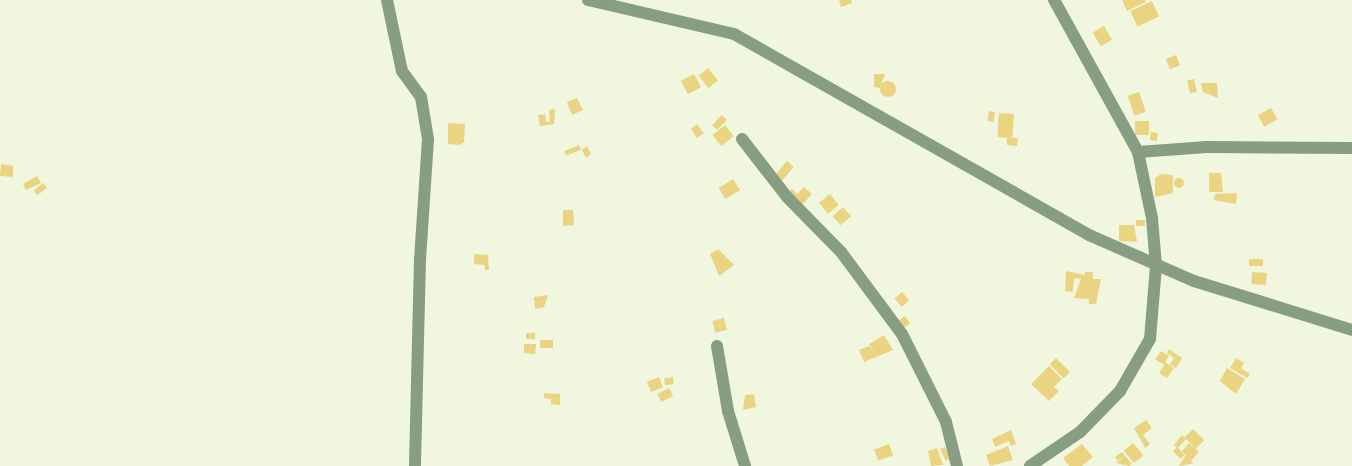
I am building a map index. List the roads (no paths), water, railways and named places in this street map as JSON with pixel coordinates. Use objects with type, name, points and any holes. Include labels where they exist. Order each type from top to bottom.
[{"type":"street","points":[[387,0],[402,71],[421,97],[428,139],[420,259],[415,466]]},
{"type":"street","points":[[588,0],[734,34],[998,186],[1156,266],[1352,330]]},
{"type":"street","points":[[1030,466],[1080,432],[1120,390],[1150,339],[1156,266],[1152,218],[1138,152],[1054,0]]},
{"type":"street","points":[[742,139],[787,197],[841,252],[910,346],[946,422],[957,466]]},
{"type":"street","points":[[1138,152],[1207,147],[1352,148]]},
{"type":"street","points":[[717,346],[728,411],[745,466]]}]
